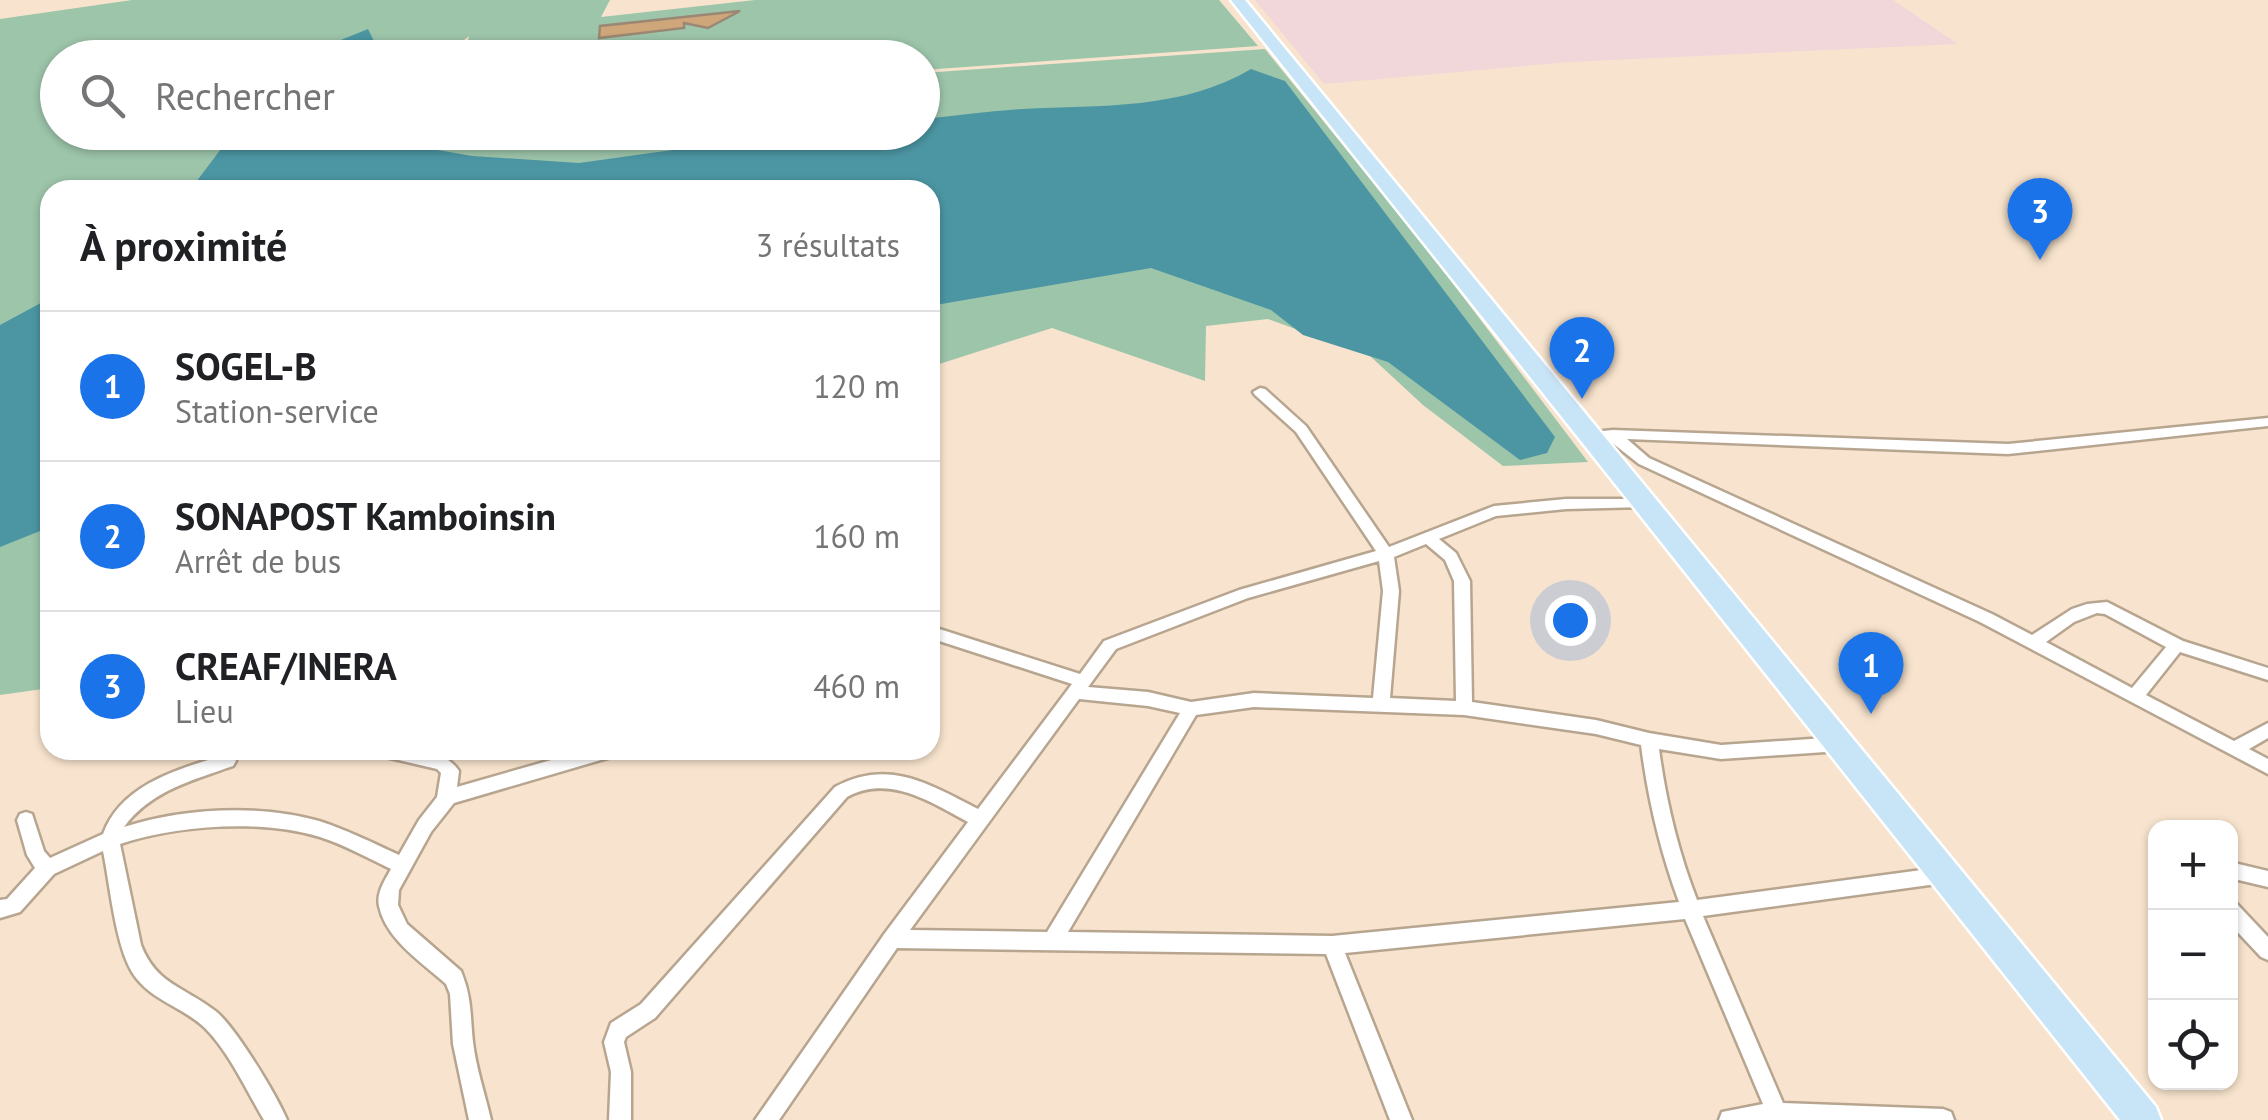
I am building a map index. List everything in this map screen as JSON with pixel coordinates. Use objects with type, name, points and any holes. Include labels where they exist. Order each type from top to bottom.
[{"type":"main road","points":[[1238,0],[1601,433],[1645,502],[2142,1120]]},
{"type":"street","points":[[1260,392],[1301,429],[1386,554],[1392,591],[1381,702]]},
{"type":"street","points":[[1601,433],[2008,449],[2268,422]]},
{"type":"street","points":[[1601,433],[1644,461],[2034,642],[2268,767]]},
{"type":"street","points":[[766,1120],[892,938],[1116,640],[1244,594],[1386,554],[1494,512],[1566,504],[1645,502]]},
{"type":"street","points":[[1428,538],[1451,557],[1462,580],[1464,708]]},
{"type":"street","points":[[2034,642],[2084,609],[2096,606],[2108,608],[2177,645],[2268,674]]},
{"type":"street","points":[[940,635],[1078,686],[1192,709],[1254,700],[1381,702],[1464,708],[1596,727],[1721,752],[1840,744]]},
{"type":"street","points":[[940,641],[956,640]]},
{"type":"street","points":[[2136,694],[2177,645]]},
{"type":"street","points":[[1052,940],[1192,709]]},
{"type":"street","points":[[2234,749],[2268,730]]},
{"type":"street","points":[[1649,740],[1662,820],[1693,909],[1779,1117]]},
{"type":"street","points":[[421,760],[448,767],[447,797],[425,826],[390,889],[388,905],[400,930],[454,978],[460,994],[463,1044],[480,1120]]},
{"type":"street","points":[[447,797],[575,760]]},
{"type":"street","points":[[226,761],[147,794],[119,820],[110,839],[131,946],[139,966],[155,985],[209,1018],[224,1034],[276,1120]]},
{"type":"street","points":[[620,1120],[622,1072],[614,1042],[618,1030],[648,1011],[841,792],[857,780],[890,780],[981,820]]},
{"type":"street","points":[[26,820],[36,854],[47,868]]},
{"type":"street","points":[[0,908],[13,906],[47,868],[110,839],[126,833],[188,825],[258,821],[302,824],[404,866]]},
{"type":"street","points":[[2238,872],[2268,879]]},
{"type":"street","points":[[892,938],[1332,944],[1693,909],[1944,875]]},
{"type":"street","points":[[2238,919],[2268,952]]},
{"type":"street","points":[[1332,944],[1401,1120]]},
{"type":"street","points":[[1730,1120],[1943,1120]]},
{"type":"shaded area","points":[[1255,0],[1893,0],[1958,44],[1570,62],[1324,84]]},
{"type":"green space","points":[[132,0],[610,0],[601,17],[755,0],[1219,0],[1258,46],[940,69],[940,40],[468,40],[469,36],[464,40],[40,40],[40,150],[940,150],[940,72],[1265,49],[1424,245],[1588,462],[1503,466],[1423,405],[1370,356],[1268,319],[1206,326],[1205,381],[1052,328],[940,364],[940,180],[40,180],[40,689],[0,695],[0,19]]},
{"type":"water","points":[[368,29],[374,40],[341,40]]},
{"type":"water","points":[[1251,69],[1285,81],[1555,437],[1547,453],[1520,460],[1388,362],[1303,335],[1271,310],[1151,268],[940,304],[940,180],[198,180],[220,150],[438,150],[579,163],[673,150],[940,150],[940,117],[1140,103],[1169,99],[1225,82]]},
{"type":"water","points":[[40,303],[40,531],[0,547],[0,325]]},
{"type":"building","points":[[740,11],[708,28],[684,23],[684,28],[599,38],[600,26]]},
{"type":"place","name":"CREAF/INERA","points":[[2040,260]]},
{"type":"place","name":"SONAPOST Kamboinsin","points":[[1582,399]]},
{"type":"place","name":"SOGEL-B","points":[[1871,714]]}]
